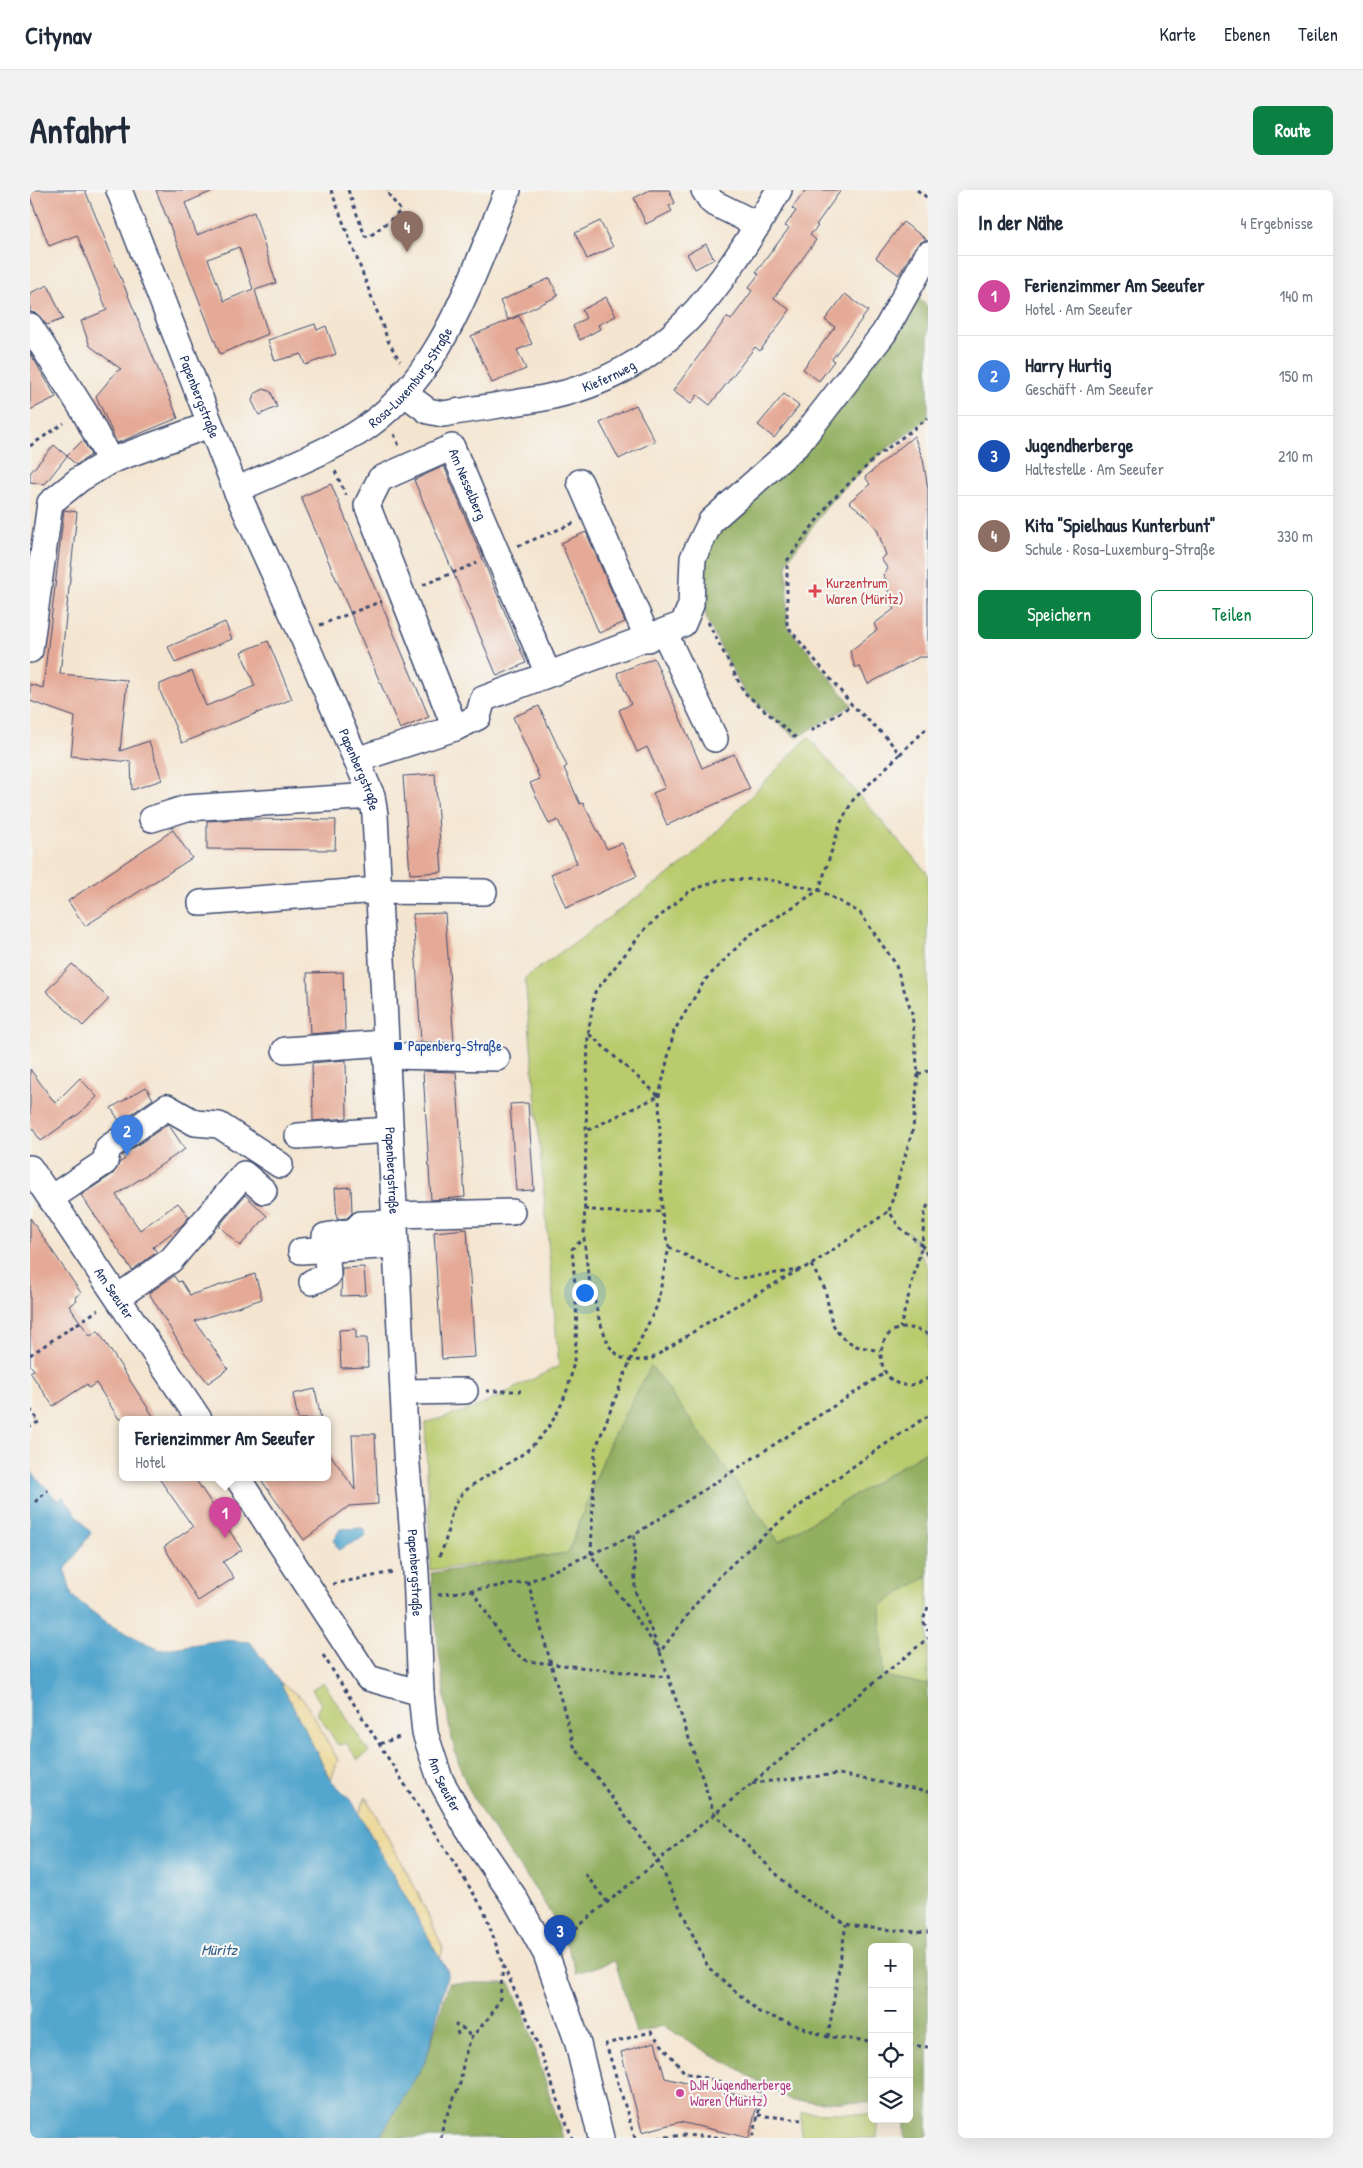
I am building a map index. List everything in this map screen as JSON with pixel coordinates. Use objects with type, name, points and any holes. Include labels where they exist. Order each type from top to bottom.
[{"type":"street","name":"Papenbergstraße","points":[[119,190],[209,425],[236,490],[372,796],[375,815],[403,1392],[416,1567],[420,1693]]},
{"type":"street","name":"Rosa-Luxemburg-Straße","points":[[236,490],[356,434],[382,415],[404,393],[435,353],[452,322],[508,190]]},
{"type":"street","points":[[704,190],[712,202],[758,224]]},
{"type":"street","name":"Kiefernweg","points":[[404,393],[428,411],[443,414],[544,398],[618,373],[644,359],[687,323],[722,280],[779,190]]},
{"type":"street","points":[[356,760],[455,728],[478,718],[483,699],[665,632],[691,605],[693,558],[711,520],[798,444],[884,333],[928,254]]},
{"type":"street","points":[[30,326],[85,413],[110,462]]},
{"type":"street","points":[[30,650],[50,503],[80,479],[110,462],[209,425]]},
{"type":"street","name":"Am Nesselberg","points":[[455,728],[367,505],[380,479],[452,447],[548,674]]},
{"type":"street","points":[[580,482],[594,515],[665,632],[714,739]]},
{"type":"street","points":[[152,819],[187,808],[372,796]]},
{"type":"street","points":[[201,903],[317,893],[378,891],[484,892]]},
{"type":"street","points":[[285,1050],[386,1049],[498,1058]]},
{"type":"street","points":[[51,1198],[105,1162],[108,1148],[167,1108],[195,1122],[219,1125],[280,1165]]},
{"type":"street","points":[[298,1136],[390,1130]]},
{"type":"street","name":"Am Seeufer","points":[[30,1168],[197,1416]]},
{"type":"street","points":[[118,1297],[171,1260],[244,1174],[264,1191]]},
{"type":"street","points":[[301,1251],[354,1231],[361,1224],[395,1228],[512,1212]]},
{"type":"street","points":[[312,1282],[328,1275],[327,1258],[329,1242]]},
{"type":"street","points":[[403,1392],[465,1391]]},
{"type":"street","points":[[241,1481],[368,1678],[420,1693]]},
{"type":"street","name":"Am Seeufer","points":[[420,1693],[425,1733],[440,1779],[467,1828],[514,1897],[546,1954],[576,2040],[601,2138]]},
{"type":"path","points":[[331,190],[389,343],[405,367]]},
{"type":"path","points":[[348,190],[365,236],[369,237],[401,211],[387,190]]},
{"type":"path","points":[[917,190],[928,198]]},
{"type":"path","points":[[30,446],[49,432],[85,413]]},
{"type":"path","points":[[900,754],[886,737],[852,705],[788,626],[787,561],[831,500],[876,457],[928,418]]},
{"type":"path","points":[[301,633],[594,515]]},
{"type":"path","points":[[665,632],[707,621],[744,692],[796,738]]},
{"type":"path","points":[[811,731],[852,705]]},
{"type":"path","points":[[660,1652],[591,1555],[595,1450],[630,1361],[657,1306],[670,1247],[664,1234],[662,1211],[659,1096],[674,1031],[705,980],[748,936],[819,890],[841,822],[853,800],[928,727]]},
{"type":"path","points":[[765,878],[819,890],[860,913],[895,963],[912,1013],[918,1074],[913,1128],[889,1211],[811,1265],[718,1316],[651,1359],[630,1361],[620,1357],[610,1346],[599,1319],[588,1274],[584,1238],[588,1130],[588,1034],[595,992],[646,928],[690,892],[719,880],[765,878]]},
{"type":"path","points":[[588,1034],[659,1096]]},
{"type":"path","points":[[918,1074],[928,1071]]},
{"type":"path","points":[[588,1130],[659,1096]]},
{"type":"path","points":[[900,1328],[922,1245],[925,1211],[928,1205]]},
{"type":"path","points":[[584,1209],[624,1213],[662,1211]]},
{"type":"path","points":[[889,1211],[899,1226],[922,1245],[928,1256]]},
{"type":"path","points":[[311,1588],[416,1567],[438,1557],[443,1549],[454,1506],[464,1493],[531,1447],[552,1424],[565,1398],[575,1365],[578,1338],[572,1249],[584,1238]]},
{"type":"path","points":[[670,1247],[734,1280],[799,1270]]},
{"type":"path","points":[[811,1265],[825,1289],[832,1323],[841,1337],[856,1346],[880,1351]]},
{"type":"path","points":[[30,1355],[118,1297]]},
{"type":"path","points":[[928,1334],[913,1327],[900,1328],[886,1337],[880,1351],[880,1359],[885,1373],[899,1384],[910,1386],[928,1378]]},
{"type":"path","points":[[429,1596],[528,1582],[634,1535],[885,1373]]},
{"type":"path","points":[[465,1391],[521,1391]]},
{"type":"path","points":[[30,1409],[39,1422],[30,1426]]},
{"type":"path","points":[[660,1652],[720,1575],[771,1530],[874,1452],[928,1416]]},
{"type":"path","points":[[35,1502],[48,1490]]},
{"type":"path","points":[[634,1535],[635,1591],[660,1652],[714,1813],[797,1894],[846,1924],[928,1934]]},
{"type":"path","points":[[528,1582],[574,1746],[658,1861],[708,1967],[759,2012],[828,2037],[868,2041]]},
{"type":"path","points":[[472,1590],[509,1649],[527,1661],[668,1677]]},
{"type":"path","points":[[928,1607],[923,1620],[928,1631]]},
{"type":"path","points":[[560,1941],[928,1638]]},
{"type":"path","points":[[380,1744],[402,1736]]},
{"type":"path","points":[[751,1783],[839,1774],[928,1792]]},
{"type":"path","points":[[400,1776],[484,1910],[503,1964],[531,2027],[572,2138]]},
{"type":"path","points":[[585,1874],[608,1903]]},
{"type":"path","points":[[828,2037],[846,1924]]},
{"type":"path","points":[[441,2138],[443,2124],[460,2084],[470,2038],[491,2016],[500,1998],[503,1964]]},
{"type":"path","points":[[458,2035],[456,2025],[466,2030],[470,2038]]},
{"type":"path","points":[[635,2138],[606,2044],[651,2032],[685,2073],[763,2092],[753,2138]]},
{"type":"path","points":[[913,2045],[928,2047]]},
{"type":"path","points":[[758,2115],[801,2120]]},
{"type":"path","points":[[658,2138],[684,2135],[727,2138]]},
{"type":"green space","points":[[910,291],[928,307],[928,418],[876,457],[831,501],[787,561],[787,626],[852,705],[796,738],[744,692],[707,621],[698,561],[902,294]]},
{"type":"green space","points":[[808,737],[928,874],[928,1257],[908,1231],[928,1267],[928,1450],[779,1542],[651,1366],[610,1442],[568,1553],[431,1570],[425,1423],[475,1408],[559,1366],[525,978],[690,859]]},
{"type":"green space","points":[[651,1366],[779,1542],[928,1450],[928,1576],[881,1605],[883,1676],[928,1685],[928,2138],[905,2138],[905,2123],[913,2123],[913,1943],[868,1943],[868,2103],[792,2101],[663,2026],[636,2033],[615,1961],[576,1973],[569,1950],[546,1907],[469,1790],[456,1756],[452,1739],[435,1620],[431,1573],[568,1553],[610,1442]]},
{"type":"green space","points":[[928,1576],[928,1685],[883,1676],[880,1604]]},
{"type":"green space","points":[[323,1682],[369,1752],[358,1760],[346,1743],[338,1745],[317,1713],[321,1704],[312,1689]]},
{"type":"green space","points":[[449,1983],[510,1983],[526,2020],[563,2138],[379,2138],[426,2060]]},
{"type":"green space","points":[[801,2112],[868,2114],[868,2123],[877,2123],[877,2138],[801,2138]]},
{"type":"sand","points":[[280,1682],[304,1700],[338,1760],[331,1780]]},
{"type":"sand","points":[[366,1797],[418,1893],[443,1948],[440,1960],[359,1814]]},
{"type":"water","name":"Müritz","points":[[30,1470],[58,1501],[63,1497],[91,1533],[65,1570],[72,1596],[108,1624],[160,1650],[222,1640],[250,1642],[280,1682],[331,1780],[353,1803],[448,1972],[426,2060],[379,2138],[30,2138]]},
{"type":"water","points":[[363,1528],[366,1536],[338,1550],[334,1540],[340,1529]]},
{"type":"building","points":[[30,190],[85,190],[178,418],[117,443],[96,396],[117,371],[121,369],[90,346],[81,321],[107,310],[77,235],[49,246],[30,197]]},
{"type":"building","points":[[156,190],[215,190],[185,203],[197,235],[254,212],[276,283],[255,290],[268,334],[220,354]],"holes":[[[239,247],[253,289],[224,301],[208,259]]]},
{"type":"building","points":[[650,190],[669,190],[675,203],[669,206],[672,211],[646,224],[634,198]]},
{"type":"building","points":[[806,190],[841,190],[810,235],[816,240],[774,298],[790,310],[760,351],[755,347],[710,405],[697,395],[691,404],[673,391],[727,317],[731,320],[752,291],[748,288],[759,274],[756,272],[789,228],[785,226],[796,211],[792,208]]},
{"type":"building","points":[[600,221],[613,247],[587,259],[575,233]]},
{"type":"building","points":[[903,222],[926,239],[915,247],[899,275],[876,258]]},
{"type":"building","points":[[706,244],[714,259],[695,269],[687,254]]},
{"type":"building","points":[[550,278],[558,296],[508,320],[500,301]]},
{"type":"building","points":[[48,285],[63,319],[47,325],[37,314],[30,312],[30,293]]},
{"type":"building","points":[[845,294],[868,311],[832,359],[834,361],[819,381],[803,369],[835,327],[825,320]]},
{"type":"building","points":[[606,297],[616,316],[598,325],[600,329],[580,340],[573,326],[586,318],[582,310]]},
{"type":"building","points":[[519,316],[532,344],[517,350],[526,369],[492,383],[471,336]]},
{"type":"building","points":[[315,324],[317,330],[326,326],[336,354],[305,365],[301,354],[275,361],[268,340]]},
{"type":"building","points":[[30,353],[56,397],[30,410]]},
{"type":"building","points":[[264,389],[271,392],[277,407],[259,415],[252,401],[254,394]]},
{"type":"building","points":[[784,394],[799,406],[774,438],[758,425]]},
{"type":"building","points":[[636,405],[655,441],[619,459],[600,423]]},
{"type":"building","points":[[914,436],[923,459],[928,489],[928,657],[919,657],[868,684],[860,667],[855,667],[850,651],[877,630],[874,624],[894,609],[888,601],[893,596],[885,587],[889,584],[883,575],[888,569],[881,559],[886,555],[877,529],[865,515],[849,502],[870,484],[865,477]]},
{"type":"building","points":[[83,440],[91,455],[76,465],[67,456]]},
{"type":"building","points":[[54,445],[67,456],[45,484],[30,482],[30,473]]},
{"type":"building","points":[[444,466],[526,663],[497,676],[414,480]]},
{"type":"building","points":[[331,484],[429,717],[400,729],[301,497]]},
{"type":"building","points":[[64,510],[77,512],[60,674],[127,680],[120,751],[149,741],[162,780],[132,790],[131,762],[71,756],[75,717],[30,701],[30,684],[43,688]]},
{"type":"building","points":[[586,532],[625,622],[599,633],[561,543]]},
{"type":"building","points":[[225,622],[232,639],[175,663],[168,647]]},
{"type":"building","points":[[268,641],[292,699],[182,743],[160,691],[160,684],[192,671],[206,706],[255,686],[241,652]]},
{"type":"building","points":[[654,658],[702,768],[734,754],[750,789],[667,825],[653,793],[665,788],[647,747],[637,752],[619,710],[631,704],[617,673]]},
{"type":"building","points":[[539,706],[567,766],[564,768],[580,804],[583,803],[607,849],[622,843],[637,876],[566,908],[551,874],[577,863],[558,820],[549,824],[530,783],[540,779],[513,717]]},
{"type":"building","points":[[435,774],[442,872],[410,874],[403,776]]},
{"type":"building","points":[[245,819],[336,820],[335,850],[207,849],[207,821]]},
{"type":"building","points":[[173,830],[192,858],[85,926],[68,901]]},
{"type":"building","points":[[445,913],[454,1043],[421,1042],[413,914]]},
{"type":"building","points":[[72,964],[109,999],[83,1026],[46,991]]},
{"type":"building","points":[[343,972],[345,1031],[310,1034],[307,973]]},
{"type":"building","points":[[346,1060],[347,1118],[313,1121],[312,1063]]},
{"type":"building","points":[[30,1069],[55,1103],[80,1078],[97,1097],[80,1113],[41,1141],[30,1125]]},
{"type":"building","points":[[423,1071],[456,1072],[465,1197],[431,1200]]},
{"type":"building","points":[[146,1087],[153,1099],[120,1122],[111,1108]]},
{"type":"building","points":[[528,1103],[534,1190],[516,1191],[510,1104]]},
{"type":"building","points":[[168,1124],[185,1149],[116,1195],[140,1230],[178,1203],[189,1217],[182,1225],[153,1247],[157,1252],[132,1270],[81,1195],[113,1174],[120,1162],[125,1159],[122,1156]]},
{"type":"building","points":[[351,1187],[352,1213],[347,1218],[337,1219],[335,1188]]},
{"type":"building","points":[[245,1195],[267,1216],[240,1246],[219,1226]]},
{"type":"building","points":[[30,1218],[81,1293],[75,1297],[77,1300],[69,1306],[90,1336],[98,1331],[153,1416],[119,1416],[119,1419],[96,1383],[89,1388],[87,1384],[53,1406],[30,1372],[34,1370],[30,1365]]},
{"type":"building","points":[[467,1229],[475,1357],[442,1359],[434,1232]]},
{"type":"building","points":[[364,1267],[366,1295],[341,1296],[342,1268]]},
{"type":"building","points":[[255,1274],[262,1299],[195,1321],[228,1369],[208,1383],[185,1353],[149,1293],[174,1276],[178,1282],[181,1281],[190,1295]]},
{"type":"building","points":[[356,1329],[356,1338],[367,1338],[368,1367],[341,1368],[339,1330]]},
{"type":"building","points":[[315,1389],[320,1416],[297,1416],[293,1394]]},
{"type":"building","points":[[352,1434],[375,1434],[378,1504],[349,1506],[304,1540],[262,1481],[331,1481],[331,1455],[355,1490]]},
{"type":"building","points":[[161,1481],[197,1481],[242,1550],[223,1562],[234,1578],[198,1601],[164,1547],[193,1527]]},
{"type":"building","name":"DJH Jugendherberge Waren (Müritz)","points":[[655,2042],[665,2078],[758,2100],[749,2138],[680,2122],[642,2132],[621,2052]]},
{"type":"place","name":"Kita \"Spielhaus Kunterbunt\"","points":[[407,252]]},
{"type":"place","name":"Kurzentrum Waren (Müritz)","points":[[815,591]]},
{"type":"place","name":"Papenberg-Straße","points":[[398,1046]]},
{"type":"place","name":"Harry Hurtig","points":[[127,1156]]},
{"type":"place","name":"Ferienzimmer Am Seeufer","points":[[225,1538]]},
{"type":"place","name":"Jugendherberge","points":[[560,1956]]},
{"type":"place","name":"DJH Jugendherberge Waren (Müritz)","points":[[680,2093]]}]
